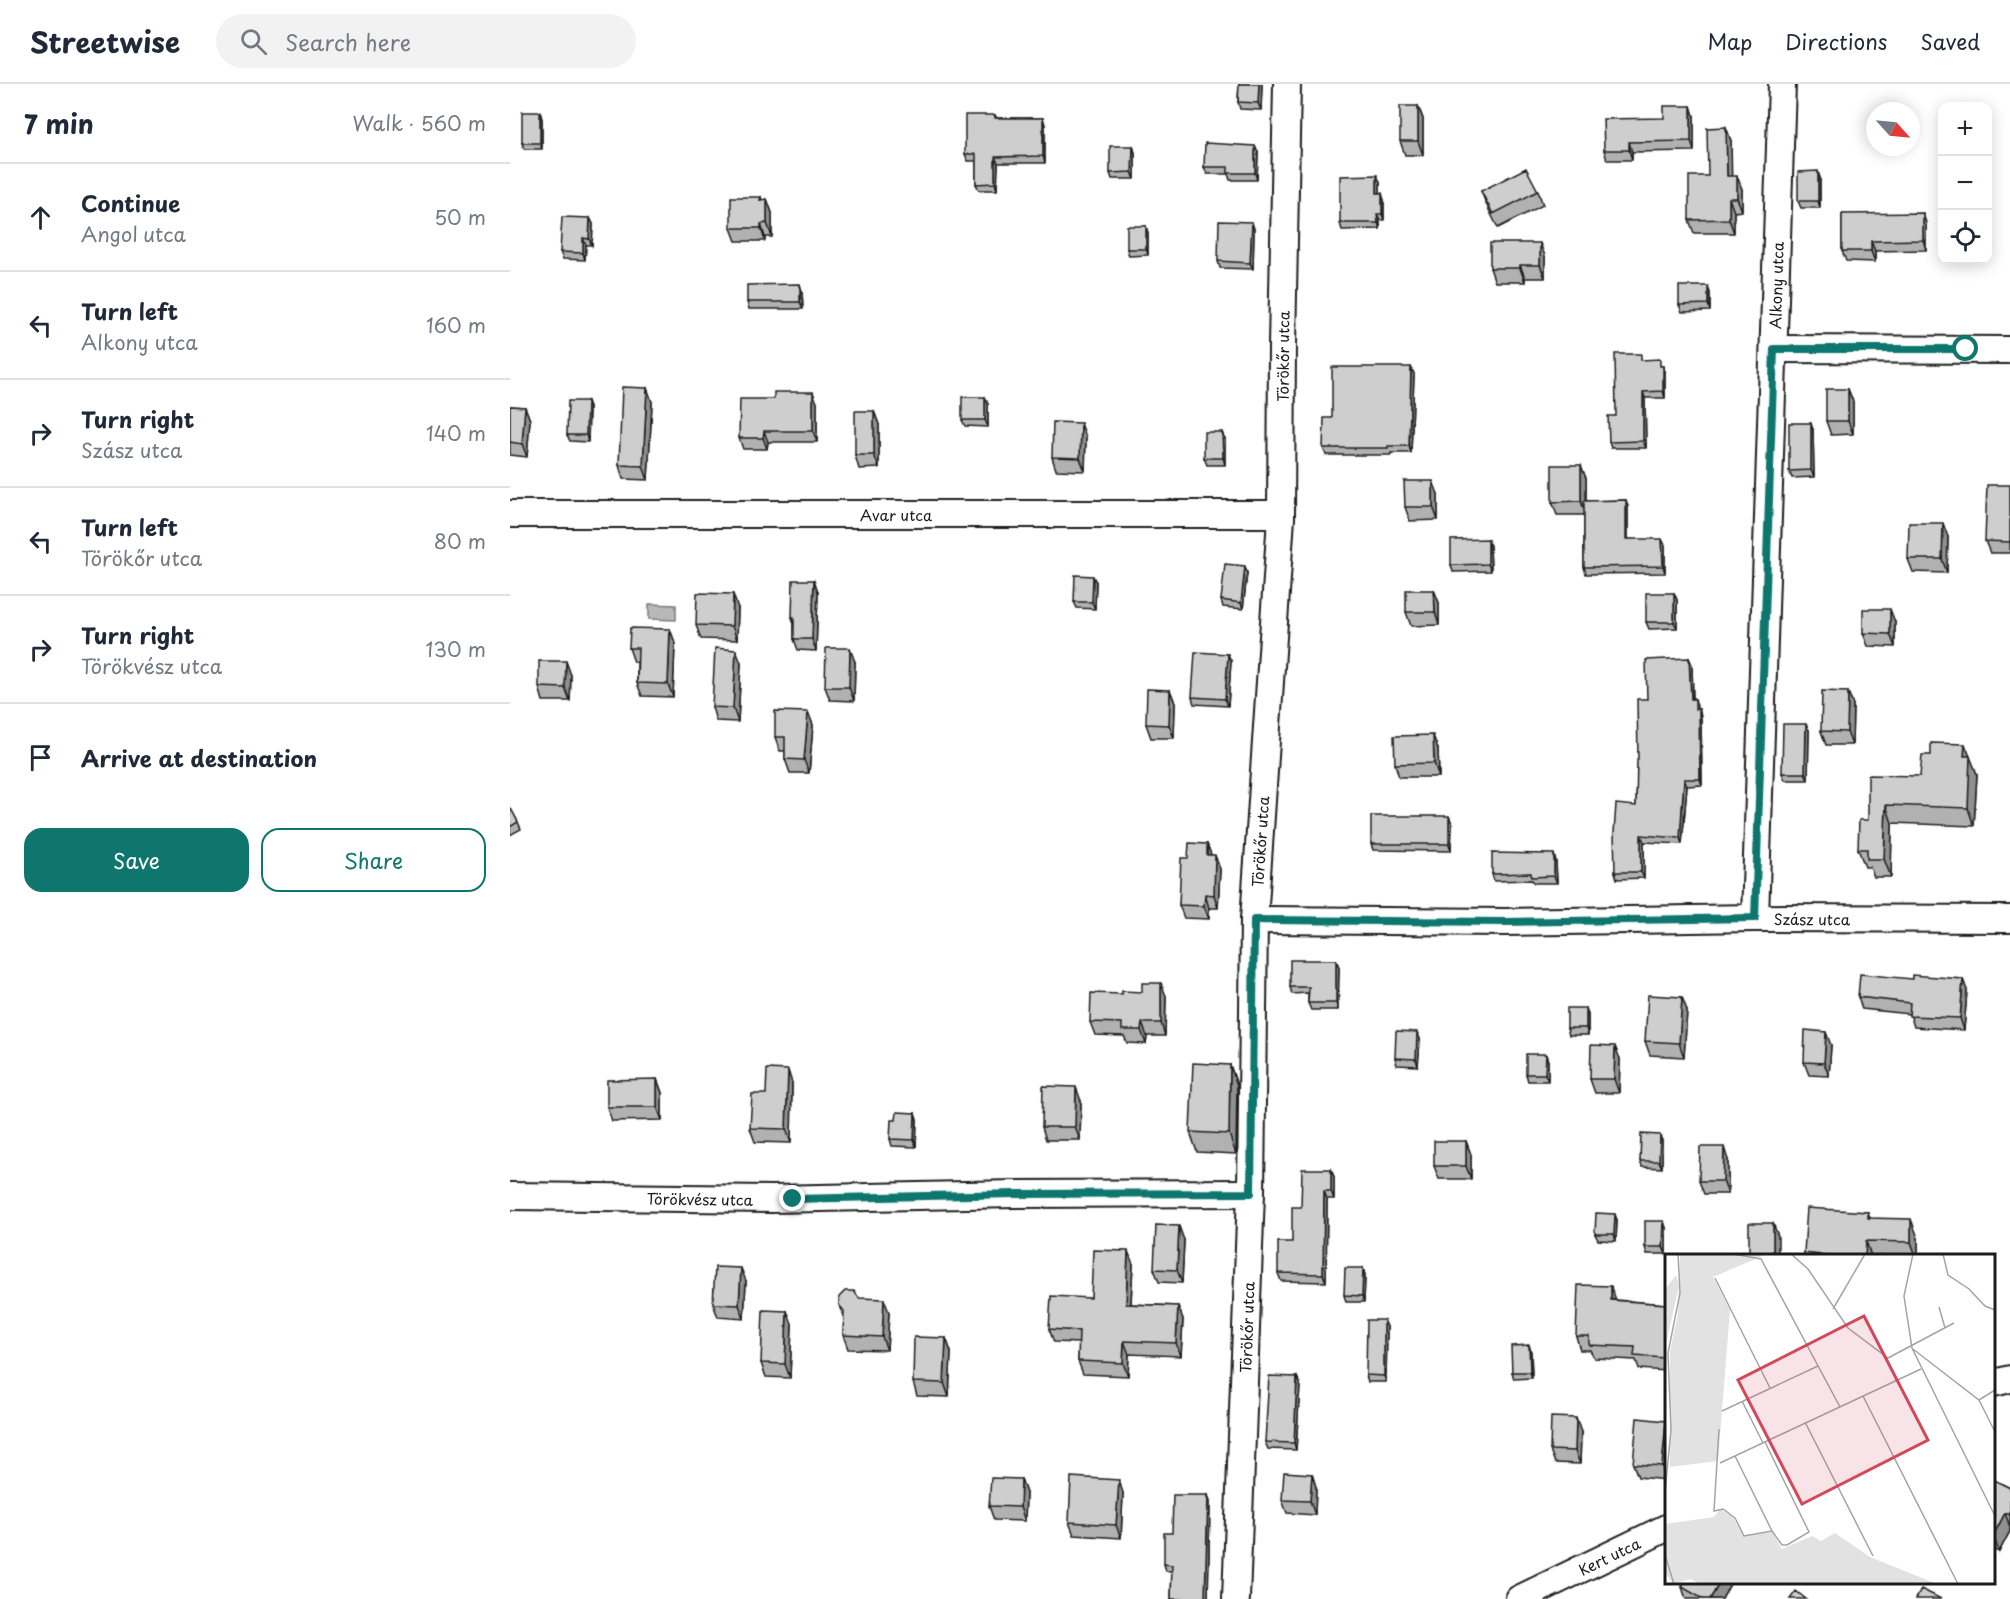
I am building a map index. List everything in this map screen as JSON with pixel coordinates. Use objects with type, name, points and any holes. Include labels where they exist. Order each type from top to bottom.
[{"type":"street","name":"Törökőr utca","points":[[1236,1599],[1251,1193],[1254,920],[1281,514],[1287,84]]},
{"type":"street","name":"Alkony utca","points":[[1755,918],[1782,84]]},
{"type":"street","points":[[1774,349],[2010,350]]},
{"type":"street","name":"Avar utca","points":[[510,514],[1281,514]]},
{"type":"street","name":"Szász utca","points":[[1254,920],[1506,922],[1755,918],[2010,919]]},
{"type":"street","name":"Törökvész utca","points":[[510,1197],[771,1199],[1015,1194],[1251,1193]]},
{"type":"street","points":[[1995,1383],[2010,1379]]},
{"type":"street","name":"Kert utca","points":[[1520,1599],[1665,1528]]},
{"type":"shaded area","points":[[649,604],[676,605],[676,620],[649,619]]},
{"type":"building","points":[[1239,84],[1259,84],[1258,103],[1238,102]]},
{"type":"building","points":[[1400,106],[1418,106],[1418,141],[1400,141]]},
{"type":"building","points":[[1664,106],[1691,106],[1691,141],[1629,142],[1629,150],[1604,150],[1603,119],[1664,118]]},
{"type":"building","points":[[522,112],[540,112],[540,143],[522,143]]},
{"type":"building","points":[[965,115],[995,115],[995,118],[1043,118],[1043,156],[995,157],[995,183],[976,184],[976,154],[965,154]]},
{"type":"building","points":[[1726,127],[1727,176],[1737,176],[1737,198],[1729,198],[1729,219],[1689,220],[1689,176],[1708,176],[1707,128]]},
{"type":"building","points":[[1205,143],[1255,146],[1255,173],[1228,173],[1228,167],[1204,167]]},
{"type":"building","points":[[1110,146],[1133,146],[1132,172],[1110,173]]},
{"type":"building","points":[[1526,168],[1538,191],[1493,214],[1481,191]]},
{"type":"building","points":[[1818,171],[1818,201],[1798,201],[1798,172]]},
{"type":"building","points":[[1377,175],[1377,193],[1382,193],[1382,214],[1377,214],[1378,223],[1340,223],[1340,176]]},
{"type":"building","points":[[731,197],[767,199],[767,223],[761,224],[761,228],[731,228]]},
{"type":"building","points":[[1923,213],[1923,240],[1871,241],[1871,251],[1842,251],[1842,214]]},
{"type":"building","points":[[562,217],[590,218],[589,239],[583,238],[583,253],[560,252]]},
{"type":"building","points":[[1219,221],[1252,222],[1250,263],[1218,261]]},
{"type":"building","points":[[1127,226],[1146,226],[1146,249],[1127,249]]},
{"type":"building","points":[[1490,243],[1540,243],[1540,265],[1490,268]]},
{"type":"building","points":[[800,284],[800,302],[747,302],[747,285]]},
{"type":"building","points":[[1679,286],[1708,286],[1708,304],[1679,305]]},
{"type":"building","points":[[1615,354],[1641,354],[1641,360],[1660,359],[1660,366],[1663,366],[1663,391],[1643,392],[1643,441],[1609,442],[1608,416],[1616,416]]},
{"type":"building","points":[[1332,367],[1411,367],[1409,446],[1323,448],[1324,418],[1332,418]]},
{"type":"building","points":[[622,387],[647,388],[643,466],[619,465]]},
{"type":"building","points":[[1826,389],[1848,389],[1848,421],[1826,421]]},
{"type":"building","points":[[774,392],[813,392],[813,431],[764,431],[763,438],[739,438],[740,399],[774,399]]},
{"type":"building","points":[[962,397],[985,397],[985,420],[962,420]]},
{"type":"building","points":[[568,401],[587,401],[586,435],[567,435]]},
{"type":"building","points":[[510,406],[525,407],[522,444],[510,442]]},
{"type":"building","points":[[855,411],[874,411],[874,455],[855,455]]},
{"type":"building","points":[[1053,422],[1081,423],[1080,458],[1052,457]]},
{"type":"building","points":[[1789,423],[1811,423],[1811,470],[1789,471]]},
{"type":"building","points":[[1204,432],[1222,432],[1223,458],[1204,458]]},
{"type":"building","points":[[1552,465],[1581,465],[1581,501],[1552,502]]},
{"type":"building","points":[[1404,481],[1433,481],[1433,507],[1405,507]]},
{"type":"building","points":[[1987,485],[2010,485],[2010,542],[1985,541]]},
{"type":"building","points":[[1626,500],[1626,539],[1662,539],[1663,566],[1584,567],[1584,501]]},
{"type":"building","points":[[1909,523],[1943,523],[1942,559],[1908,559]]},
{"type":"building","points":[[1488,539],[1488,564],[1451,565],[1451,540]]},
{"type":"building","points":[[1225,564],[1245,566],[1241,603],[1221,600]]},
{"type":"building","points":[[1075,575],[1093,576],[1092,602],[1074,602]]},
{"type":"building","points":[[793,580],[814,580],[812,639],[794,639]]},
{"type":"building","points":[[1406,590],[1434,590],[1435,612],[1406,612]]},
{"type":"building","points":[[697,593],[733,594],[732,626],[696,625]]},
{"type":"building","points":[[1646,593],[1674,593],[1674,622],[1646,622]]},
{"type":"building","points":[[1863,609],[1890,609],[1890,634],[1863,633]]},
{"type":"building","points":[[630,628],[670,629],[668,684],[637,683],[638,648],[629,648]]},
{"type":"building","points":[[715,648],[736,650],[733,708],[712,707]]},
{"type":"building","points":[[826,648],[850,648],[849,687],[825,687]]},
{"type":"building","points":[[1195,652],[1228,654],[1225,699],[1192,697]]},
{"type":"building","points":[[1689,658],[1691,699],[1695,699],[1695,709],[1699,709],[1700,779],[1684,779],[1680,838],[1641,835],[1641,872],[1615,872],[1616,804],[1636,806],[1637,699],[1647,699],[1646,660]]},
{"type":"building","points":[[539,661],[566,661],[565,688],[539,687]]},
{"type":"building","points":[[1147,689],[1170,690],[1169,725],[1146,724]]},
{"type":"building","points":[[1822,691],[1848,692],[1847,732],[1821,731]]},
{"type":"building","points":[[775,711],[808,712],[804,760],[785,759],[785,737],[775,737]]},
{"type":"building","points":[[1783,724],[1806,724],[1805,773],[1782,773]]},
{"type":"building","points":[[1433,735],[1434,763],[1395,764],[1394,736]]},
{"type":"building","points":[[1931,743],[1965,744],[1964,756],[1970,756],[1968,808],[1886,805],[1884,859],[1867,859],[1867,849],[1858,849],[1859,820],[1868,820],[1868,775],[1920,776],[1922,755],[1931,755]]},
{"type":"building","points":[[510,807],[518,822],[510,827]]},
{"type":"building","points":[[1371,816],[1449,816],[1449,844],[1371,844]]},
{"type":"building","points":[[1189,843],[1207,844],[1207,855],[1215,855],[1214,895],[1205,894],[1204,906],[1179,905],[1181,858],[1188,858]]},
{"type":"building","points":[[1492,853],[1554,854],[1554,876],[1531,877],[1531,873],[1492,874]]},
{"type":"building","points":[[1290,960],[1336,960],[1336,1003],[1308,1003],[1309,987],[1290,987]]},
{"type":"building","points":[[1860,974],[1912,979],[1912,975],[1963,979],[1960,1018],[1909,1016],[1910,1003],[1858,997]]},
{"type":"building","points":[[1142,983],[1161,983],[1161,1023],[1142,1023],[1141,1030],[1122,1030],[1122,1023],[1090,1022],[1091,993],[1142,992]]},
{"type":"building","points":[[1648,995],[1682,997],[1679,1043],[1645,1041]]},
{"type":"building","points":[[1567,1008],[1586,1008],[1586,1028],[1567,1028]]},
{"type":"building","points":[[1805,1030],[1826,1032],[1824,1063],[1804,1062]]},
{"type":"building","points":[[1396,1031],[1417,1032],[1416,1059],[1395,1058]]},
{"type":"building","points":[[1591,1045],[1615,1046],[1614,1079],[1590,1079]]},
{"type":"building","points":[[1526,1054],[1546,1054],[1545,1074],[1526,1074]]},
{"type":"building","points":[[1193,1063],[1230,1065],[1229,1134],[1190,1132]]},
{"type":"building","points":[[767,1069],[788,1070],[786,1129],[750,1128],[752,1094],[766,1094]]},
{"type":"building","points":[[657,1079],[657,1107],[607,1107],[607,1080]]},
{"type":"building","points":[[1043,1086],[1076,1087],[1075,1127],[1042,1127]]},
{"type":"building","points":[[897,1112],[915,1113],[914,1140],[890,1139],[891,1120],[896,1120]]},
{"type":"building","points":[[1641,1134],[1660,1135],[1659,1161],[1640,1161]]},
{"type":"building","points":[[1434,1141],[1466,1141],[1466,1166],[1434,1166]]},
{"type":"building","points":[[1700,1147],[1724,1147],[1723,1181],[1699,1181]]},
{"type":"building","points":[[1302,1169],[1331,1169],[1331,1191],[1324,1191],[1323,1274],[1278,1273],[1278,1242],[1292,1242],[1292,1207],[1301,1207]]},
{"type":"building","points":[[1807,1208],[1868,1212],[1868,1218],[1911,1219],[1911,1242],[1866,1241],[1865,1254],[1804,1253]]},
{"type":"building","points":[[1596,1213],[1615,1214],[1614,1234],[1595,1234]]},
{"type":"building","points":[[1645,1221],[1664,1221],[1663,1247],[1645,1247]]},
{"type":"building","points":[[1749,1223],[1773,1223],[1773,1254],[1749,1254]]},
{"type":"building","points":[[1156,1225],[1179,1226],[1177,1270],[1154,1269]]},
{"type":"building","points":[[1093,1250],[1128,1251],[1126,1304],[1178,1306],[1176,1343],[1124,1341],[1123,1363],[1078,1361],[1079,1331],[1049,1329],[1051,1296],[1091,1298]]},
{"type":"building","points":[[715,1267],[741,1268],[739,1305],[713,1304]]},
{"type":"building","points":[[1345,1268],[1363,1268],[1362,1296],[1344,1295]]},
{"type":"building","points":[[1578,1285],[1611,1286],[1611,1300],[1665,1304],[1665,1358],[1634,1356],[1635,1347],[1589,1345],[1589,1336],[1576,1336]]},
{"type":"building","points":[[845,1291],[854,1291],[859,1298],[884,1299],[882,1337],[843,1335],[844,1311],[839,1305],[839,1297]]},
{"type":"building","points":[[763,1310],[787,1311],[785,1364],[761,1363]]},
{"type":"building","points":[[1367,1320],[1384,1320],[1384,1376],[1366,1375]]},
{"type":"building","points":[[914,1337],[946,1338],[944,1383],[913,1382]]},
{"type":"building","points":[[1529,1345],[1530,1372],[1512,1372],[1511,1346]]},
{"type":"building","points":[[1269,1376],[1297,1377],[1294,1443],[1265,1442]]},
{"type":"building","points":[[1551,1417],[1576,1418],[1575,1451],[1550,1450]]},
{"type":"building","points":[[1637,1418],[1665,1421],[1662,1466],[1633,1464]]},
{"type":"building","points":[[1284,1472],[1312,1474],[1310,1501],[1282,1500]]},
{"type":"building","points":[[1071,1477],[1119,1480],[1116,1525],[1069,1522]]},
{"type":"building","points":[[991,1478],[1021,1479],[1020,1507],[989,1506]]},
{"type":"building","points":[[1995,1480],[2010,1488],[2010,1515],[2005,1513],[1995,1532]]},
{"type":"building","points":[[1173,1495],[1208,1495],[1205,1599],[1171,1599],[1172,1565],[1164,1564],[1164,1533],[1172,1533]]},
{"type":"building","points":[[1683,1584],[1719,1584],[1710,1599],[1703,1599],[1682,1587]]},
{"type":"building","points":[[1921,1589],[1941,1599],[1916,1599]]},
{"type":"building","points":[[1796,1591],[1806,1599],[1790,1599]]},
{"type":"route","points":[[793,1199],[1015,1194],[1251,1193],[1254,920],[1506,922],[1755,918],[1774,349],[1966,349]]}]
